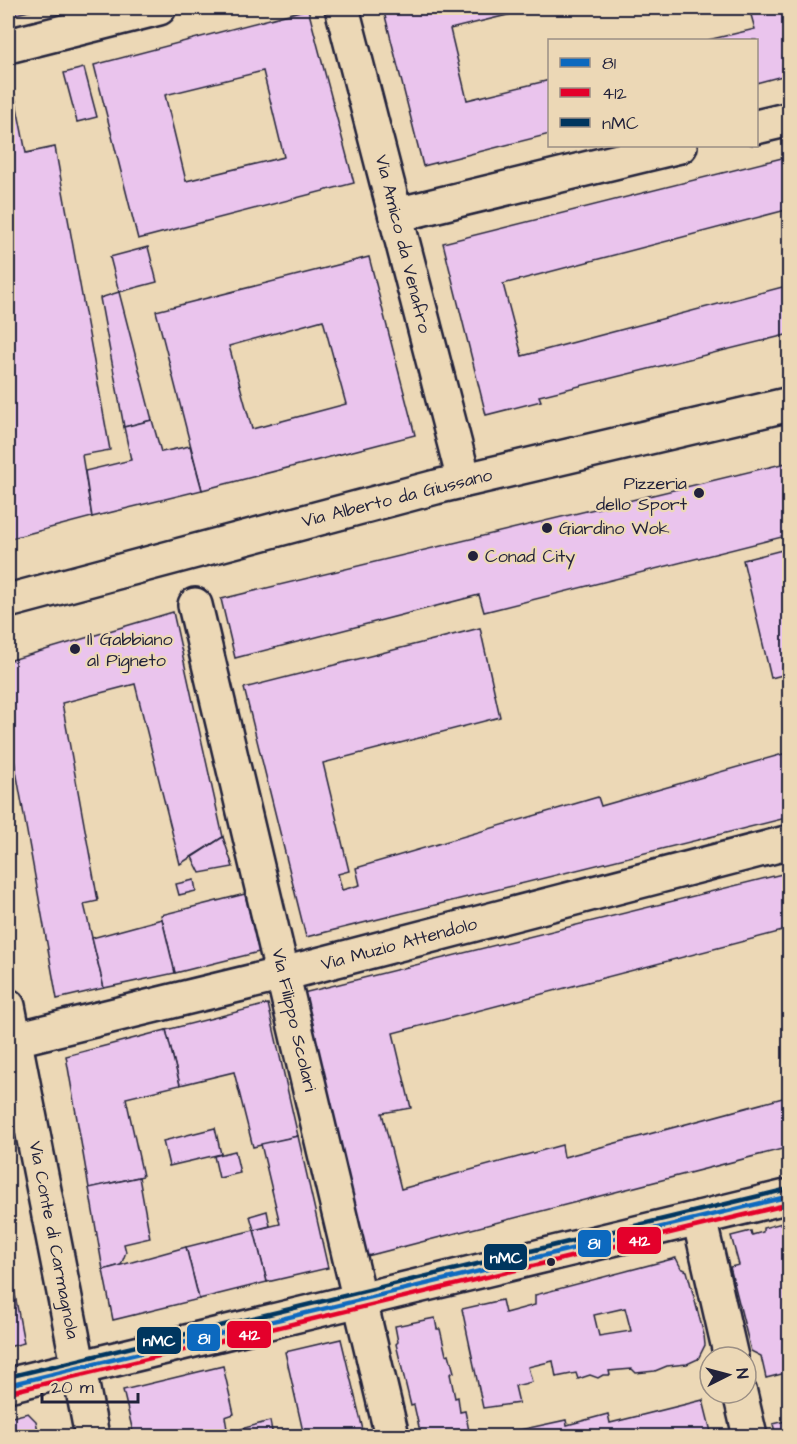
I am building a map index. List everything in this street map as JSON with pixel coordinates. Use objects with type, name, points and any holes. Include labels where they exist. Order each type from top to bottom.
[{"type":"street","points":[[8,46],[159,8]]},
{"type":"street","name":"Via Amico da Venafro","points":[[342,8],[464,480]]},
{"type":"street","points":[[758,127],[789,119]]},
{"type":"street","points":[[396,215],[676,147]]},
{"type":"street","name":"Via Alberto da Giussano","points":[[8,601],[464,480],[789,404]]},
{"type":"street","name":"Via Filippo Scolari","points":[[195,605],[392,1437]]},
{"type":"street","name":"Via Muzio Attendolo","points":[[11,1040],[283,974],[789,842]]},
{"type":"street","name":"Via Conte di Carmagnola","points":[[8,1006],[11,1040],[92,1437]]},
{"type":"street","points":[[8,1385],[789,1196]]},
{"type":"street","points":[[699,1218],[729,1345]]},
{"type":"street","points":[[743,1405],[750,1437]]},
{"type":"building","points":[[8,8],[41,8],[8,16]]},
{"type":"building","points":[[383,8],[536,8],[450,29],[467,100],[548,80],[548,135],[423,166]]},
{"type":"building","points":[[749,8],[790,8],[790,74],[758,82],[758,39],[712,39],[755,29]]},
{"type":"building","points":[[308,9],[354,183],[138,239],[94,65]],"holes":[[[263,71],[284,157],[186,181],[165,95]]]},
{"type":"building","points":[[84,68],[97,117],[77,122],[64,73]]},
{"type":"building","points":[[14,92],[26,153],[55,147],[110,450],[82,455],[92,517],[8,539],[8,94]]},
{"type":"building","points":[[790,156],[790,209],[503,284],[522,356],[790,285],[790,334],[539,396],[541,401],[486,415],[443,243]]},
{"type":"building","points":[[148,247],[157,282],[119,292],[110,257]]},
{"type":"building","points":[[369,257],[415,435],[202,490],[156,311]],"holes":[[[323,320],[346,404],[252,429],[229,346]]]},
{"type":"building","points":[[119,292],[152,420],[124,427],[100,298]]},
{"type":"building","points":[[152,420],[161,452],[190,446],[202,490],[92,517],[85,471],[131,460],[124,427]]},
{"type":"building","points":[[790,462],[790,535],[484,612],[479,595],[235,658],[221,599]]},
{"type":"building","points":[[790,548],[790,673],[771,678],[743,560]]},
{"type":"building","points":[[173,612],[223,837],[180,864],[135,684],[62,703],[98,901],[84,904],[104,988],[57,999],[8,726],[8,661]]},
{"type":"building","points":[[480,628],[500,717],[323,763],[349,871],[338,874],[342,890],[360,885],[356,868],[598,797],[601,806],[790,752],[790,817],[306,937],[244,688]]},
{"type":"building","points":[[223,837],[233,867],[200,873],[192,857]]},
{"type":"building","points":[[790,872],[790,929],[393,1033],[411,1108],[382,1113],[401,1189],[562,1145],[564,1157],[790,1096],[790,1147],[367,1256],[299,994]]},
{"type":"building","points":[[194,880],[196,891],[179,895],[176,884]]},
{"type":"building","points":[[245,894],[259,952],[175,973],[161,915]]},
{"type":"building","points":[[162,919],[175,973],[104,988],[92,938]]},
{"type":"building","points":[[268,1004],[298,1136],[253,1147],[234,1072],[180,1085],[166,1030]]},
{"type":"building","points":[[166,1030],[180,1085],[126,1098],[143,1176],[89,1188],[66,1056]]},
{"type":"building","points":[[215,1128],[221,1154],[169,1166],[163,1141]]},
{"type":"building","points":[[298,1136],[328,1268],[267,1282],[254,1230],[280,1224],[261,1144]]},
{"type":"building","points":[[235,1151],[240,1173],[219,1178],[214,1156]]},
{"type":"building","points":[[139,1177],[150,1238],[124,1244],[126,1252],[121,1265],[103,1270],[89,1188]]},
{"type":"building","points":[[267,1211],[270,1226],[254,1230],[250,1216]]},
{"type":"building","points":[[790,1221],[790,1372],[766,1378],[761,1356],[758,1354],[758,1345],[750,1345],[730,1267],[739,1265],[731,1236],[751,1231],[752,1235],[763,1232],[763,1228]]},
{"type":"building","points":[[254,1230],[267,1282],[199,1299],[186,1247]]},
{"type":"building","points":[[186,1247],[199,1299],[113,1320],[103,1270]]},
{"type":"building","points":[[8,1257],[24,1343],[8,1347]]},
{"type":"building","points":[[676,1258],[681,1268],[687,1271],[705,1345],[698,1345],[698,1359],[687,1364],[667,1366],[655,1371],[636,1373],[632,1369],[609,1371],[610,1375],[598,1378],[590,1375],[578,1379],[576,1373],[556,1377],[553,1361],[528,1367],[532,1382],[515,1386],[519,1403],[483,1408],[462,1309],[502,1300],[505,1313],[535,1305],[535,1295]],"holes":[[[625,1308],[631,1331],[599,1336],[594,1315]]]},
{"type":"building","points":[[435,1318],[446,1355],[449,1354],[454,1372],[450,1374],[455,1398],[458,1397],[460,1412],[465,1411],[470,1436],[421,1436],[414,1405],[411,1406],[396,1344],[398,1342],[395,1326]]},
{"type":"building","points":[[341,1339],[364,1434],[304,1436],[285,1352]]},
{"type":"building","points":[[223,1366],[234,1414],[225,1417],[227,1429],[197,1436],[150,1436],[149,1433],[134,1436],[123,1390]]},
{"type":"building","points":[[698,1401],[698,1405],[704,1405],[712,1436],[516,1436],[515,1431],[566,1420],[567,1425],[608,1414],[610,1423]]},
{"type":"building","points":[[28,1413],[36,1421],[39,1436],[8,1436],[8,1418]]},
{"type":"building","points":[[790,1420],[790,1436],[776,1436],[773,1424]]},
{"type":"building","points":[[270,1421],[273,1436],[243,1436],[241,1429]]},
{"type":"transit line","name":"nMC","points":[[8,1377],[788,1189]]},
{"type":"transit line","name":"81","points":[[8,1385],[790,1196]]},
{"type":"transit line","name":"412","points":[[10,1392],[790,1204]]},
{"type":"place","name":"Pizzeria dello Sport","points":[[699,493]]},
{"type":"place","name":"Giardino Wok","points":[[547,528]]},
{"type":"place","name":"Conad City","points":[[473,556]]},
{"type":"place","name":"Il Gabbiano al Pigneto","points":[[75,649]]}]
